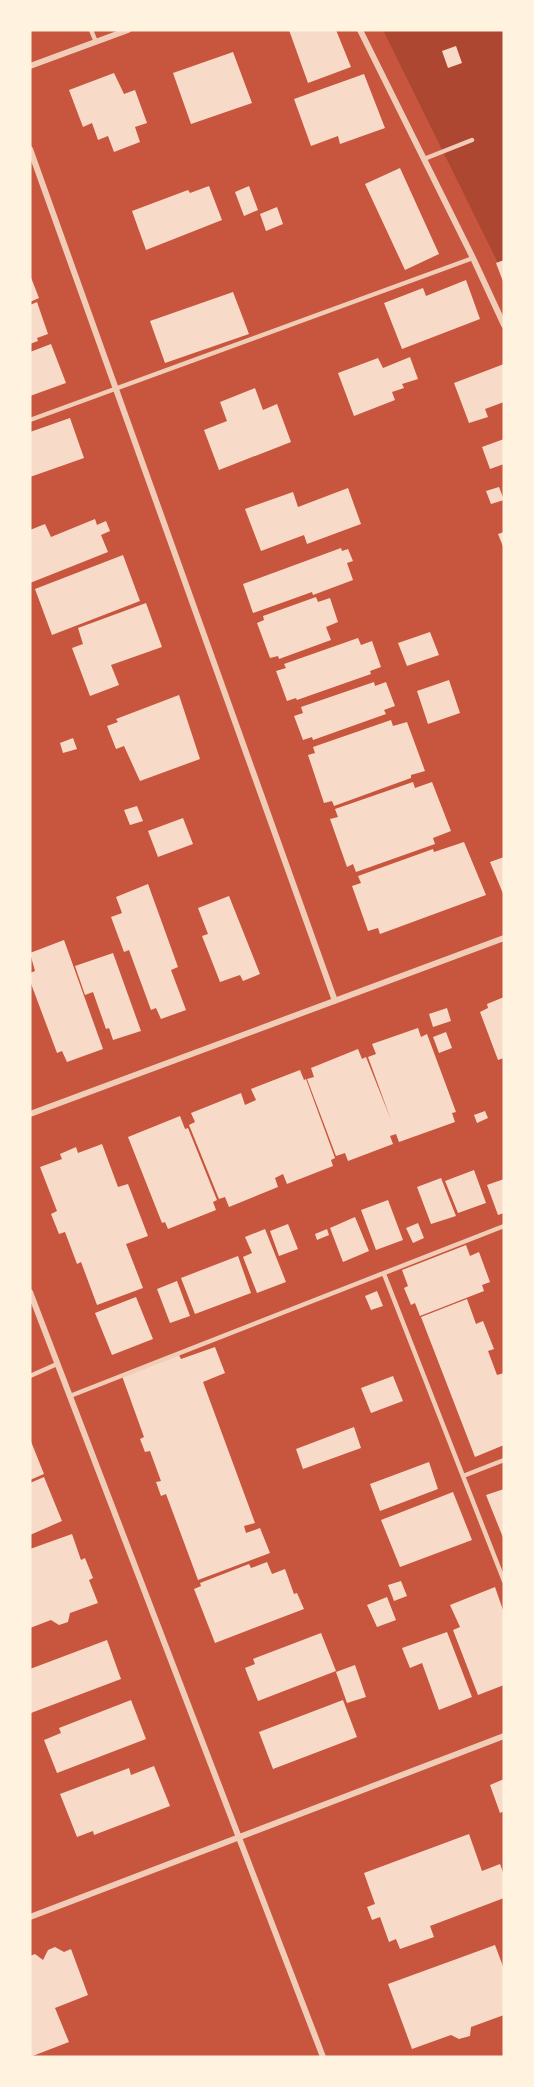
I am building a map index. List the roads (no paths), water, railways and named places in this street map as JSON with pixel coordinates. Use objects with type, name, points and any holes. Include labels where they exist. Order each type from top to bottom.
[{"type":"street","points":[[30,66],[129,30]]},
{"type":"street","points":[[360,30],[473,258],[504,326]]},
{"type":"street","points":[[30,149],[336,1001]]},
{"type":"street","points":[[30,1114],[504,938]]},
{"type":"street","points":[[30,1292],[323,2057]]},
{"type":"street","points":[[30,1917],[504,1736]]},
{"type":"lane","points":[[91,30],[96,42]]},
{"type":"lane","points":[[424,159],[472,141]]},
{"type":"lane","points":[[30,420],[473,258]]},
{"type":"lane","points":[[70,1396],[504,1226]]},
{"type":"lane","points":[[384,1274],[504,1581]]},
{"type":"lane","points":[[30,1376],[57,1364]]},
{"type":"lane","points":[[463,1476],[504,1460]]}]
